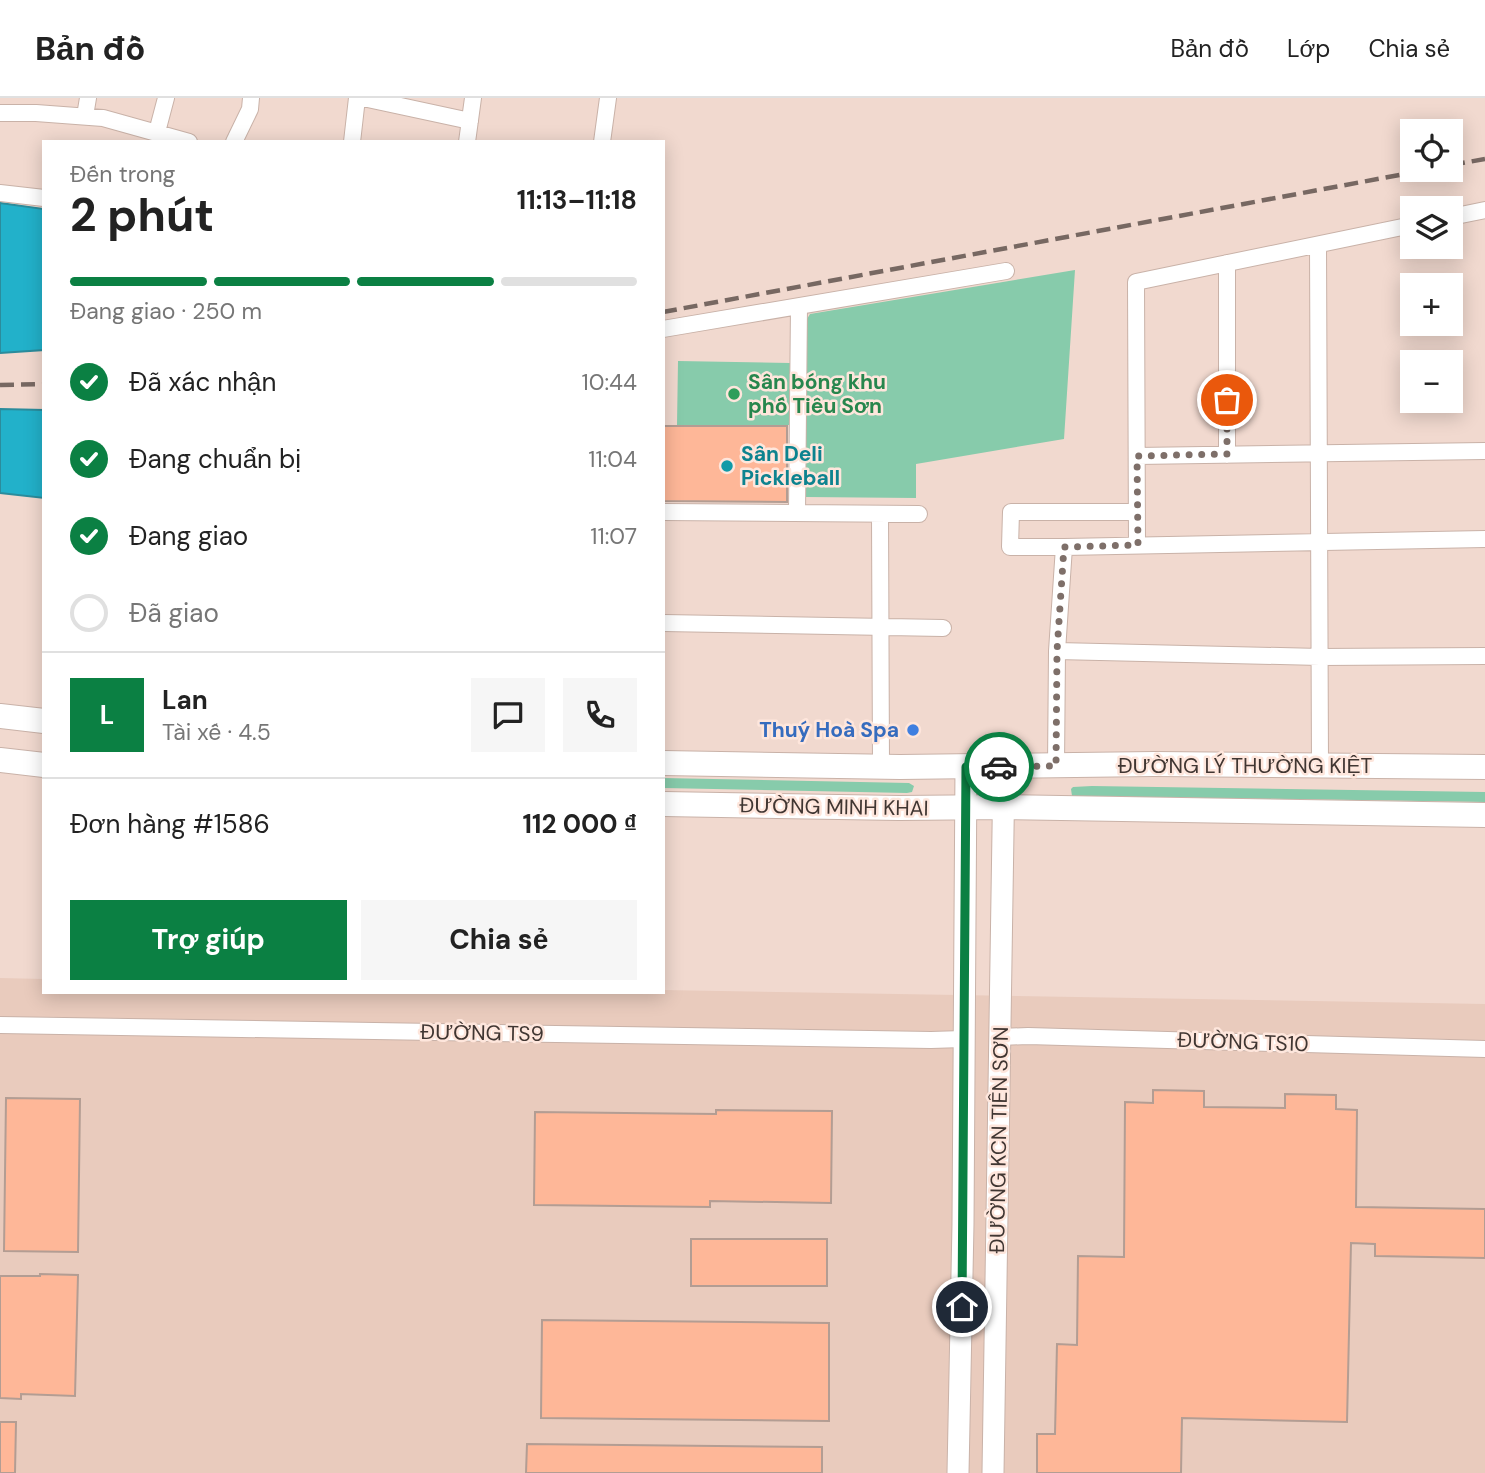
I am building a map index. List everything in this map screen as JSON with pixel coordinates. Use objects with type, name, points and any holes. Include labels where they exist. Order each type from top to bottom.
[{"type":"main road","points":[[0,716],[42,721]]},
{"type":"main road","points":[[0,760],[42,765]]},
{"type":"main road","name":"ĐƯỜNG MINH KHAI","points":[[665,762],[881,767],[1004,766]]},
{"type":"main road","name":"ĐƯỜNG LÝ THƯỜNG KIỆT","points":[[1004,766],[1154,764],[1485,767]]},
{"type":"main road","name":"ĐƯỜNG KCN TIÊN SƠN","points":[[993,1473],[1004,766]]},
{"type":"main road","name":"ĐƯỜNG KCN TIÊN SƠN","points":[[958,1473],[963,1224],[966,767]]},
{"type":"main road","name":"ĐƯỜNG MINH KHAI","points":[[665,804],[1005,807]]},
{"type":"main road","name":"ĐƯỜNG LÝ THƯỜNG KIỆT","points":[[1005,807],[1485,815]]},
{"type":"main road","points":[[963,1039],[1000,1037]]},
{"type":"street","points":[[85,116],[88,98]]},
{"type":"street","points":[[157,132],[166,98]]},
{"type":"street","points":[[235,140],[250,109],[251,98]]},
{"type":"street","points":[[352,140],[357,98]]},
{"type":"street","points":[[363,98],[470,121]]},
{"type":"street","points":[[467,140],[473,98]]},
{"type":"street","points":[[602,140],[608,98]]},
{"type":"street","points":[[8,108],[103,118],[183,140]]},
{"type":"street","points":[[0,193],[42,198]]},
{"type":"street","points":[[1463,215],[1485,210]]},
{"type":"street","points":[[1138,545],[1136,282],[1400,228]]},
{"type":"street","points":[[1318,245],[1320,765]]},
{"type":"street","points":[[1227,263],[1227,454]]},
{"type":"street","points":[[665,329],[1006,271]]},
{"type":"street","points":[[797,513],[799,306]]},
{"type":"street","points":[[1137,456],[1485,452]]},
{"type":"street","points":[[665,512],[919,514]]},
{"type":"street","points":[[1137,512],[1011,512],[1010,547],[1485,539]]},
{"type":"street","points":[[880,513],[881,767]]},
{"type":"street","points":[[1056,766],[1057,651],[1064,547]]},
{"type":"street","points":[[665,624],[943,628]]},
{"type":"street","points":[[1057,651],[1320,657],[1485,656]]},
{"type":"street","name":"ĐƯỜNG TS9","points":[[0,1025],[963,1039]]},
{"type":"street","name":"ĐƯỜNG TS10","points":[[1000,1037],[1485,1049]]},
{"type":"shaded area","points":[[0,978],[42,979],[42,994],[665,994],[665,990],[1485,1004],[1485,1473],[0,1473]]},
{"type":"green space","points":[[1075,270],[1064,439],[916,464],[916,498],[806,497],[803,491],[807,319],[810,314]]},
{"type":"green space","name":"Sân bóng khu phố Tiêu Sơn","points":[[678,361],[790,363],[789,425],[677,425]]},
{"type":"green space","points":[[665,778],[909,783],[914,786],[912,792],[665,788]]},
{"type":"green space","points":[[1073,787],[1485,792],[1485,802],[1072,796]]},
{"type":"water","points":[[0,203],[42,209],[42,350],[0,353]]},
{"type":"water","points":[[0,409],[42,410],[42,498],[0,493]]},
{"type":"building","name":"Sân Deli Pickleball","points":[[665,426],[787,426],[787,502],[665,501]]},
{"type":"building","points":[[1153,1090],[1204,1091],[1204,1107],[1285,1108],[1285,1094],[1336,1095],[1336,1109],[1357,1110],[1356,1207],[1485,1209],[1485,1258],[1375,1256],[1375,1244],[1351,1243],[1347,1422],[1182,1418],[1181,1473],[1037,1473],[1037,1434],[1055,1434],[1057,1344],[1077,1345],[1078,1256],[1124,1257],[1125,1102],[1153,1103]]},
{"type":"building","points":[[6,1098],[80,1099],[78,1252],[4,1251]]},
{"type":"building","points":[[716,1110],[832,1111],[831,1203],[710,1201],[710,1207],[534,1205],[535,1112],[716,1114]]},
{"type":"building","points":[[691,1239],[827,1239],[827,1286],[691,1286]]},
{"type":"building","points":[[78,1275],[75,1396],[21,1394],[21,1399],[0,1398],[0,1276]]},
{"type":"building","points":[[542,1320],[829,1323],[829,1421],[541,1418]]},
{"type":"building","points":[[0,1422],[16,1422],[15,1473],[0,1473]]},
{"type":"building","points":[[527,1444],[822,1447],[822,1473],[526,1473]]},
{"type":"railway","points":[[1463,163],[1485,159]]},
{"type":"railway","points":[[665,312],[1400,175]]},
{"type":"railway","points":[[0,385],[42,384]]},
{"type":"way so far","points":[[999,767],[1056,766],[1057,651],[1064,547],[1138,545],[1137,456],[1227,454],[1227,400]]},
{"type":"place","name":"Sân bóng khu phố Tiêu Sơn","points":[[734,394]]},
{"type":"place","name":"Sân Deli Pickleball","points":[[727,466]]},
{"type":"place","name":"Thuý Hoà Spa","points":[[913,730]]},
{"type":"route","points":[[962,1307],[966,767],[999,767]]}]
